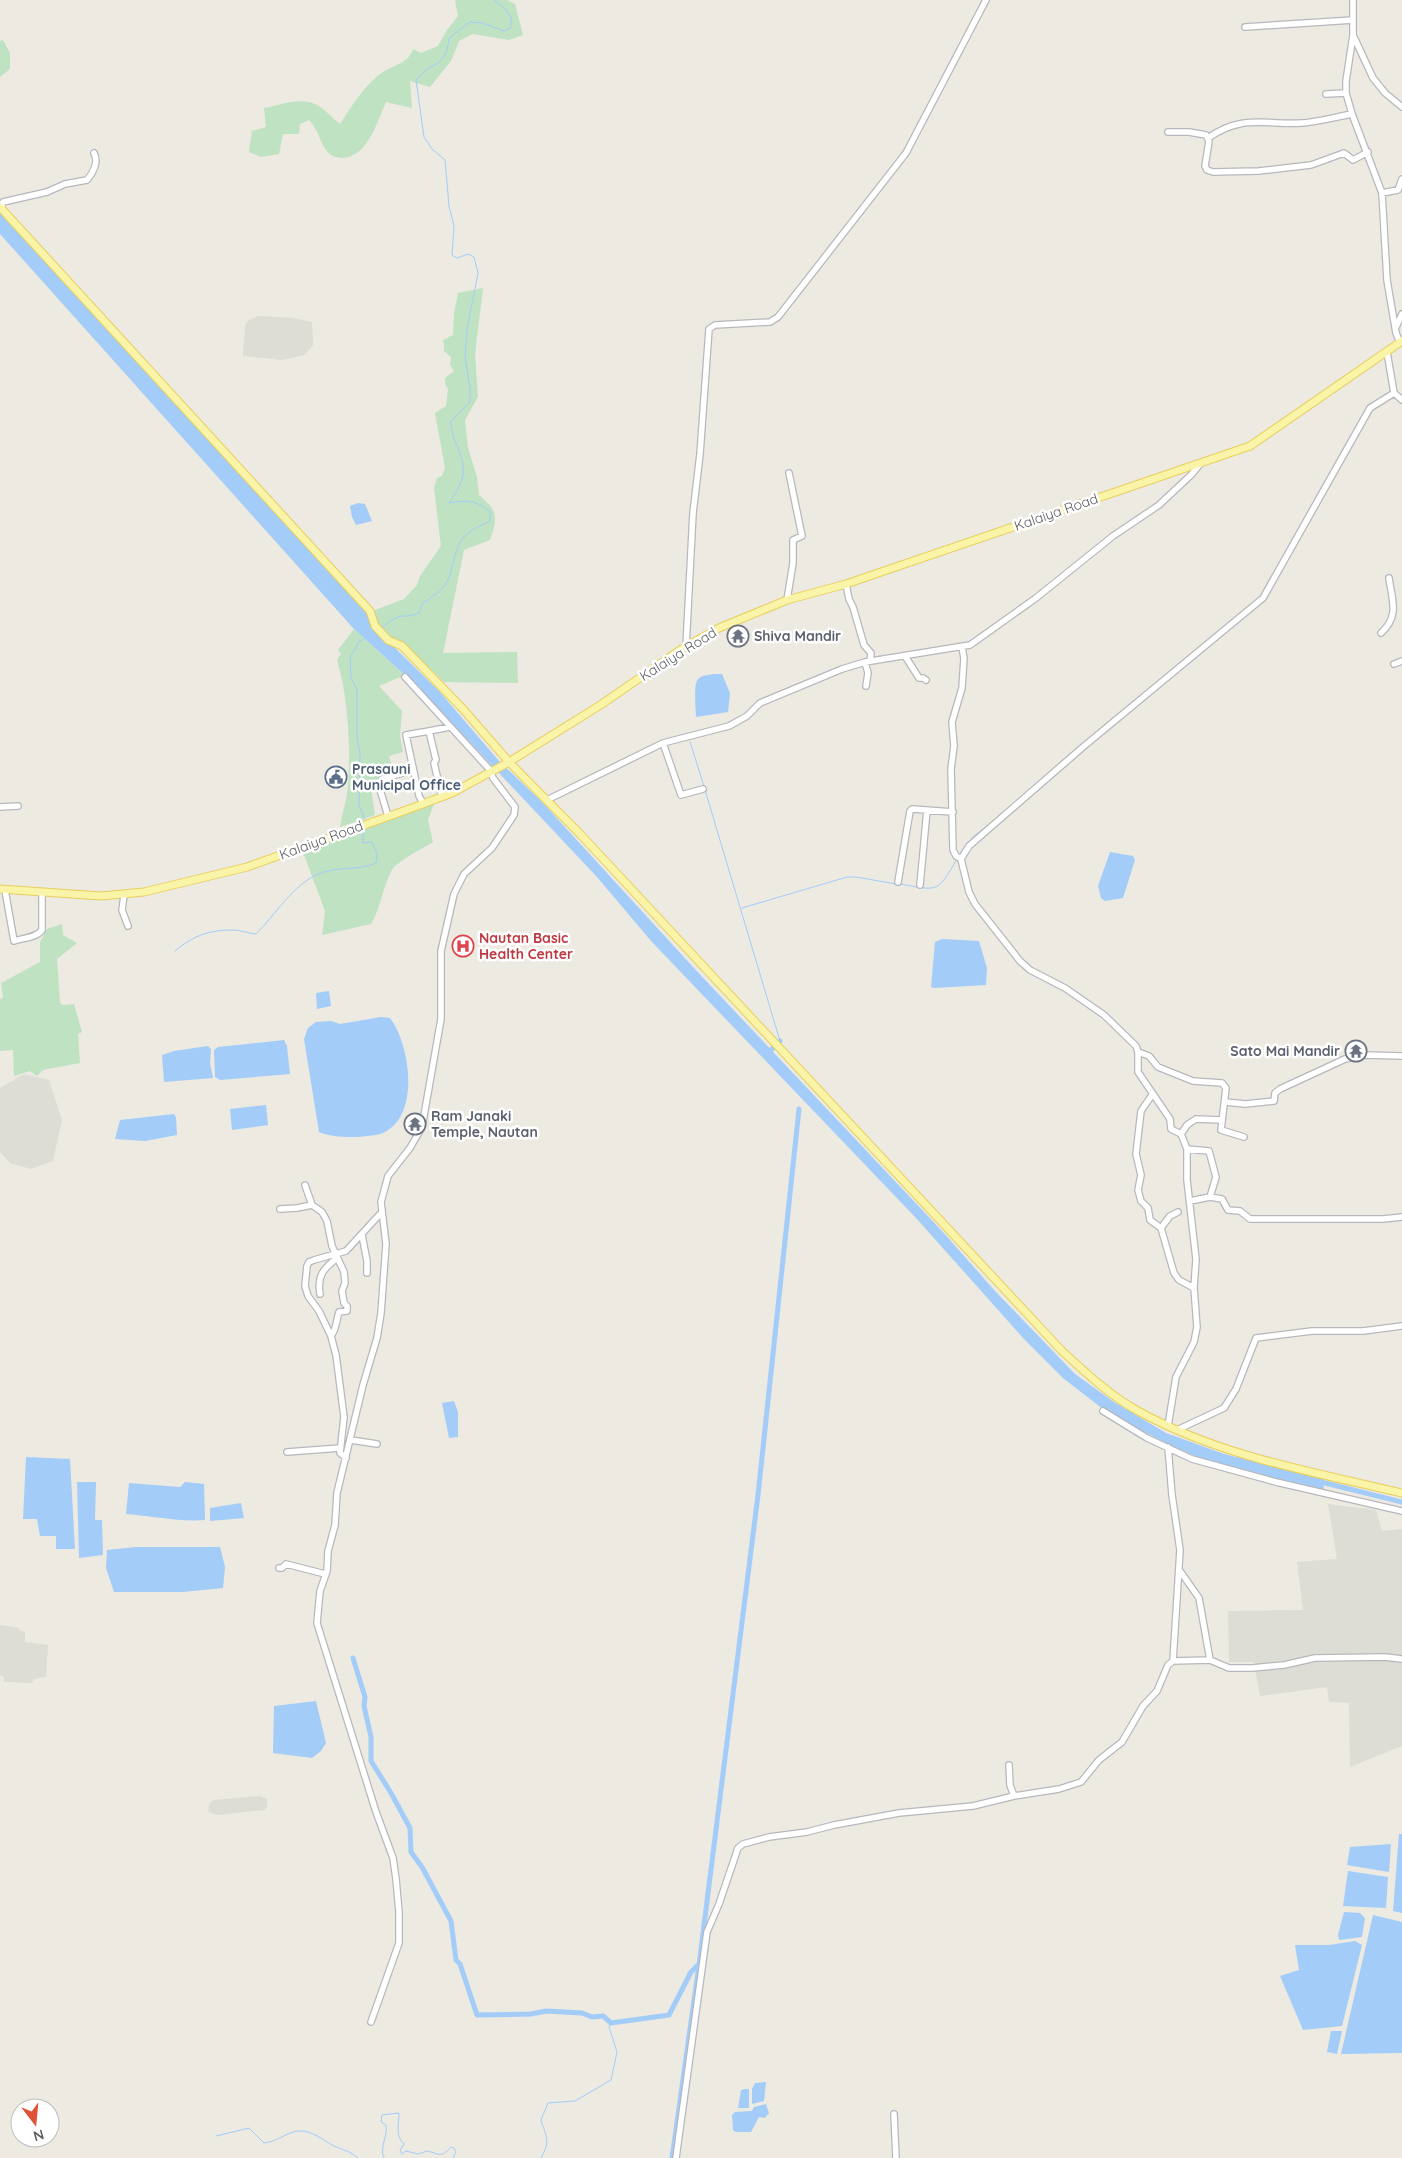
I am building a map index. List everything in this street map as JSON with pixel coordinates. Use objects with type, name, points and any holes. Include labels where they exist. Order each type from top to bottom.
[{"type":"main road","points":[[0,208],[370,611],[375,626],[388,640],[402,646],[463,709],[506,763],[547,800],[928,1206],[1060,1350],[1096,1382],[1137,1410],[1177,1430],[1241,1453],[1402,1493]]},
{"type":"main road","name":"Kalaiya Road","points":[[3,889],[124,896],[247,867],[442,797],[506,763],[602,704],[686,647],[719,628],[787,600],[846,584],[1250,446],[1401,342]]},
{"type":"street","points":[[686,647],[693,513],[700,454],[709,329],[715,325],[770,322],[778,317],[906,153],[986,0]]},
{"type":"street","points":[[1353,0],[1353,35],[1346,93],[1382,193],[1385,258],[1396,328],[1401,342]]},
{"type":"street","points":[[1245,27],[1353,20]]},
{"type":"street","points":[[1353,35],[1373,78],[1384,92],[1402,107]]},
{"type":"street","points":[[1326,94],[1346,93]]},
{"type":"street","points":[[1352,114],[1304,123],[1244,122],[1223,127],[1208,138],[1205,166],[1207,170],[1213,172],[1259,171],[1311,165],[1344,153],[1353,160],[1368,152]]},
{"type":"street","points":[[1168,132],[1189,132],[1206,135],[1208,138]]},
{"type":"street","points":[[0,208],[3,202],[10,199],[47,192],[65,184],[87,180],[95,167],[96,157],[94,153]]},
{"type":"street","points":[[1382,193],[1398,190],[1402,179]]},
{"type":"street","points":[[1396,328],[1402,314]]},
{"type":"street","points":[[1387,352],[1394,393],[1402,400]]},
{"type":"street","points":[[959,858],[970,846],[1076,753],[1263,598],[1370,408],[1394,393]]},
{"type":"street","points":[[547,800],[664,743],[729,726],[747,716],[760,703],[825,676],[868,662],[970,645],[989,633],[1113,536],[1159,505],[1202,462]]},
{"type":"street","points":[[787,600],[793,563],[793,540],[802,536],[789,473]]},
{"type":"street","points":[[1381,633],[1389,626],[1394,616],[1388,578]]},
{"type":"street","points":[[846,584],[864,645],[871,653],[868,662],[866,686]]},
{"type":"street","points":[[962,647],[964,658],[962,688],[952,722],[954,746],[952,769],[954,850],[959,858],[969,892],[975,904],[1020,961],[1030,970],[1065,988],[1104,1014],[1129,1039],[1138,1052],[1138,1072],[1170,1119],[1171,1128],[1181,1134],[1187,1149],[1196,1259],[1194,1288],[1197,1328],[1194,1342],[1176,1377],[1168,1426]]},
{"type":"street","points":[[905,656],[919,678],[926,680]]},
{"type":"street","points":[[1394,664],[1402,661]]},
{"type":"street","points":[[371,2022],[399,1943],[396,1879],[393,1858],[376,1812],[317,1623],[320,1591],[335,1525],[337,1493],[363,1386],[377,1338],[381,1313],[386,1244],[381,1202],[388,1176],[410,1148],[422,1127],[441,1019],[441,951],[454,894],[464,874],[492,848],[514,815],[515,807],[490,770],[404,677]]},
{"type":"street","points":[[423,803],[419,796],[406,735],[450,727]]},
{"type":"street","points":[[429,731],[436,760],[434,763],[435,774],[442,797]]},
{"type":"street","points":[[664,743],[681,796],[703,789]]},
{"type":"street","points":[[388,816],[378,784],[382,779],[413,770]]},
{"type":"street","points":[[0,807],[18,806]]},
{"type":"street","points":[[898,882],[910,811],[912,809],[953,812]]},
{"type":"street","points":[[920,885],[927,810]]},
{"type":"street","points":[[3,889],[14,941],[40,934],[42,930],[42,892]]},
{"type":"street","points":[[124,896],[122,910],[128,926]]},
{"type":"street","points":[[1138,1052],[1149,1056],[1158,1067],[1200,1083],[1207,1080],[1222,1083],[1226,1088],[1221,1130],[1244,1137]]},
{"type":"street","points":[[1225,1102],[1245,1104],[1274,1101],[1275,1093],[1280,1089],[1345,1059],[1365,1055],[1402,1056]]},
{"type":"street","points":[[1152,1095],[1141,1111],[1136,1161],[1139,1166],[1140,1175],[1138,1190],[1141,1201],[1148,1208],[1152,1223],[1161,1228],[1174,1272],[1179,1280],[1194,1288]]},
{"type":"street","points":[[1181,1134],[1196,1119],[1222,1120]]},
{"type":"street","points":[[1187,1149],[1209,1151],[1216,1177],[1210,1197]]},
{"type":"street","points":[[306,1185],[312,1205],[322,1212],[327,1221],[330,1239],[344,1272],[342,1291],[347,1311],[339,1312],[336,1319],[337,1328],[331,1336]]},
{"type":"street","points":[[1190,1201],[1210,1197],[1222,1199],[1228,1210],[1240,1211],[1250,1219],[1383,1219],[1402,1217]]},
{"type":"street","points":[[280,1209],[312,1205]]},
{"type":"street","points":[[1161,1228],[1170,1216],[1178,1212]]},
{"type":"street","points":[[346,1458],[340,1453],[344,1416],[340,1374],[331,1336],[319,1311],[308,1296],[305,1286],[307,1266],[309,1262],[337,1256],[346,1251],[381,1213]]},
{"type":"street","points":[[362,1235],[367,1261],[367,1273]]},
{"type":"street","points":[[320,1294],[318,1284],[321,1274],[337,1256]]},
{"type":"street","points":[[1177,1430],[1224,1408],[1236,1389],[1256,1338],[1312,1331],[1363,1331],[1402,1326]]},
{"type":"street","points":[[1103,1411],[1147,1438],[1179,1454],[1219,1467],[1402,1511]]},
{"type":"street","points":[[351,1440],[377,1444]]},
{"type":"street","points":[[1168,1447],[1172,1495],[1180,1550],[1174,1661]]},
{"type":"street","points":[[287,1452],[340,1448]]},
{"type":"street","points":[[279,1568],[286,1564],[325,1574]]},
{"type":"street","points":[[1180,1571],[1199,1598],[1210,1660]]},
{"type":"street","points":[[676,2158],[707,1932],[719,1904],[738,1848],[744,1844],[769,1837],[806,1832],[899,1813],[973,1806],[1014,1796],[1058,1789],[1081,1782],[1099,1760],[1122,1742],[1143,1706],[1157,1691],[1168,1665],[1174,1661],[1210,1660],[1229,1668],[1252,1668],[1284,1666],[1315,1658],[1384,1657],[1402,1659]]},
{"type":"street","points":[[1009,1765],[1010,1785],[1014,1796]]},
{"type":"street","points":[[894,2114],[896,2158]]},
{"type":"shaded area","points":[[258,316],[293,318],[312,322],[313,345],[304,355],[282,360],[243,356],[245,326],[248,321]]},
{"type":"shaded area","points":[[24,1074],[49,1080],[62,1120],[53,1161],[31,1169],[10,1163],[0,1152],[0,1088]]},
{"type":"shaded area","points":[[1328,1504],[1376,1510],[1382,1531],[1402,1529],[1402,1746],[1350,1767],[1349,1703],[1329,1702],[1327,1687],[1260,1696],[1254,1662],[1229,1662],[1228,1611],[1303,1610],[1297,1562],[1337,1559]]},
{"type":"shaded area","points":[[0,1625],[19,1628],[19,1630],[25,1632],[25,1642],[48,1645],[46,1677],[34,1679],[32,1683],[4,1682],[4,1677],[0,1675]]},
{"type":"shaded area","points":[[259,1796],[267,1799],[267,1807],[264,1810],[218,1815],[208,1811],[210,1803],[214,1800]]},
{"type":"green space","points":[[455,0],[507,0],[515,4],[523,35],[509,40],[473,34],[459,41],[451,61],[430,87],[410,81],[412,108],[386,102],[371,137],[352,156],[341,158],[330,154],[309,120],[300,124],[299,134],[283,134],[279,154],[261,157],[249,152],[252,131],[266,127],[264,108],[290,102],[309,102],[322,108],[340,124],[359,96],[376,77],[405,61],[413,49],[421,53],[438,46],[458,16]]},
{"type":"green space","points":[[3,40],[10,53],[10,69],[0,77],[0,41]]},
{"type":"green space","points":[[483,288],[475,354],[478,397],[465,420],[468,448],[477,477],[479,495],[493,510],[495,520],[490,540],[464,550],[443,653],[517,652],[518,683],[444,682],[422,664],[406,645],[386,635],[379,627],[370,608],[375,610],[404,599],[417,585],[420,576],[441,546],[434,488],[437,478],[442,476],[445,468],[435,413],[446,406],[448,389],[445,384],[445,378],[454,371],[450,365],[451,357],[444,351],[444,343],[442,341],[453,335],[454,313],[458,293]]},
{"type":"green space","points":[[354,629],[405,675],[379,686],[402,711],[400,736],[403,752],[389,756],[394,773],[377,778],[371,789],[375,815],[340,827],[347,791],[349,755],[348,722],[344,690],[337,660],[341,654],[338,650]]},
{"type":"green space","points":[[434,804],[428,820],[433,842],[394,867],[371,924],[322,935],[325,911],[303,852]]},
{"type":"green space","points":[[62,924],[63,935],[77,943],[57,959],[60,1002],[62,1005],[74,1004],[82,1032],[78,1034],[80,1063],[43,1070],[37,1076],[30,1071],[14,1076],[13,1050],[0,1051],[0,999],[3,998],[1,983],[40,962],[40,942],[47,929]]},
{"type":"water","points":[[0,213],[355,599],[393,646],[439,691],[499,761],[542,802],[692,966],[942,1231],[995,1291],[1075,1374],[1114,1402],[1166,1433],[1224,1454],[1323,1478],[1324,1491],[1242,1471],[1174,1447],[1108,1413],[1063,1378],[1025,1340],[916,1218],[652,942],[597,877],[449,720],[405,675],[354,629],[0,234]]},
{"type":"water","points":[[358,503],[365,504],[372,521],[356,525],[350,506]]},
{"type":"water","points":[[722,674],[730,693],[728,712],[696,717],[696,682],[705,675]]},
{"type":"water","points":[[1110,852],[1133,856],[1135,860],[1123,898],[1105,901],[1101,898],[1098,886]]},
{"type":"water","points":[[942,939],[979,941],[987,968],[986,985],[931,987],[935,942]]},
{"type":"water","points":[[329,991],[331,1006],[317,1009],[316,993]]},
{"type":"water","points":[[381,1017],[390,1018],[403,1045],[407,1061],[407,1096],[403,1112],[395,1124],[380,1134],[347,1137],[319,1132],[304,1039],[308,1028],[316,1022],[331,1021],[340,1024]]},
{"type":"water","points":[[284,1040],[287,1046],[290,1074],[220,1080],[215,1077],[214,1050],[218,1047]]},
{"type":"water","points":[[208,1046],[211,1049],[210,1063],[213,1078],[164,1082],[162,1055],[174,1051]]},
{"type":"water","points":[[266,1105],[268,1125],[232,1130],[230,1109]]},
{"type":"water","points":[[174,1114],[176,1117],[177,1135],[145,1141],[115,1139],[120,1120]]},
{"type":"water","points":[[454,1401],[458,1412],[458,1437],[449,1438],[442,1403]]},
{"type":"water","points":[[26,1457],[70,1459],[75,1549],[56,1549],[56,1536],[40,1536],[37,1519],[23,1519]]},
{"type":"water","points":[[77,1482],[96,1482],[95,1520],[102,1520],[103,1555],[79,1558]]},
{"type":"water","points":[[185,1482],[204,1484],[205,1520],[175,1520],[126,1514],[129,1483],[180,1487]]},
{"type":"water","points":[[241,1503],[244,1518],[210,1521],[210,1508]]},
{"type":"water","points":[[136,1547],[220,1547],[225,1567],[223,1588],[183,1592],[114,1592],[106,1568],[107,1550]]},
{"type":"water","points":[[316,1701],[326,1743],[321,1751],[312,1758],[273,1753],[274,1706]]},
{"type":"water","points":[[1399,1834],[1402,1834],[1402,1913],[1393,1911]]},
{"type":"water","points":[[1391,1844],[1389,1872],[1347,1865],[1350,1847]]},
{"type":"water","points":[[1348,1871],[1388,1877],[1386,1908],[1343,1906]]},
{"type":"water","points":[[1344,1912],[1360,1913],[1365,1918],[1362,1937],[1339,1940],[1338,1935]]},
{"type":"water","points":[[1373,1915],[1402,1922],[1402,2053],[1341,2054]]},
{"type":"water","points":[[1355,1941],[1362,1945],[1342,2026],[1303,2030],[1280,1976],[1299,1970],[1295,1945],[1329,1945]]},
{"type":"water","points":[[1331,2031],[1342,2031],[1337,2054],[1327,2052]]},
{"type":"water","points":[[766,2082],[764,2101],[752,2104],[752,2089],[755,2083]]},
{"type":"water","points":[[749,2089],[749,2108],[738,2108],[741,2090]]},
{"type":"water","points":[[766,2104],[769,2113],[765,2118],[759,2117],[751,2132],[736,2132],[733,2130],[732,2115],[735,2112],[752,2111],[754,2107]]},
{"type":"waterway","points":[[380,629],[396,618],[419,613],[423,602],[436,594],[447,582],[457,549],[466,535],[490,521],[490,512],[481,505],[466,501],[449,503],[461,483],[463,471],[463,464],[453,435],[451,421],[470,402],[470,388],[465,358],[467,329],[478,273],[474,257],[468,254],[457,258],[452,255],[454,226],[449,206],[445,160],[432,149],[424,137],[416,80],[441,60],[445,55],[449,38],[470,22],[482,23],[504,31],[510,28],[512,19],[506,10],[494,0]]},
{"type":"waterway","points":[[364,639],[359,642],[350,658],[351,678],[357,690],[357,737],[360,754],[359,806],[364,822]]},
{"type":"waterway","points":[[690,742],[704,786]]},
{"type":"waterway","points":[[1036,784],[1044,776]]},
{"type":"waterway","points":[[705,790],[780,1041]]},
{"type":"waterway","points":[[959,855],[972,838],[1018,800]]},
{"type":"waterway","points":[[175,951],[188,941],[216,931],[238,930],[256,934],[293,893],[309,879],[318,874],[333,870],[362,867],[376,863],[377,853],[372,842],[363,843],[363,829]]},
{"type":"waterway","points":[[900,884],[923,888],[936,887],[945,878],[957,859]]},
{"type":"waterway","points":[[742,908],[847,877],[896,884]]},
{"type":"waterway","points":[[769,1052],[780,1041]]},
{"type":"waterway","points":[[672,2158],[699,1965],[758,1495],[799,1109]]},
{"type":"waterway","points":[[1317,1481],[1402,1502]]},
{"type":"waterway","points":[[353,1658],[365,1697],[364,1706],[371,1737],[371,1761],[410,1828],[411,1852],[422,1867],[451,1921],[456,1960],[460,1964],[477,2015],[531,2014],[546,2011],[582,2013],[592,2017],[603,2016],[611,2023],[669,2015],[691,1972],[698,1965]]},
{"type":"waterway","points":[[541,2158],[547,2143],[541,2120],[548,2103],[575,2101],[611,2080],[617,2052],[609,2027],[611,2023]]},
{"type":"waterway","points":[[384,2158],[382,2150],[386,2125],[381,2122],[382,2115],[399,2113],[398,2134],[404,2144],[400,2150],[402,2154],[406,2151],[418,2154],[427,2151],[442,2154],[451,2147],[456,2152],[453,2158]]},
{"type":"waterway","points":[[216,2136],[249,2128],[264,2143],[293,2132],[303,2131],[317,2136],[358,2158]]},
{"type":"place","name":"Shiva Mandir","points":[[738,636]]},
{"type":"place","name":"Prasauni Municipal Office","points":[[336,777]]},
{"type":"place","name":"Nautan Basic Health Center","points":[[463,946]]},
{"type":"place","name":"Sato Mai Mandir","points":[[1356,1051]]},
{"type":"place","name":"Ram Janaki Temple, Nautan","points":[[415,1124]]}]
